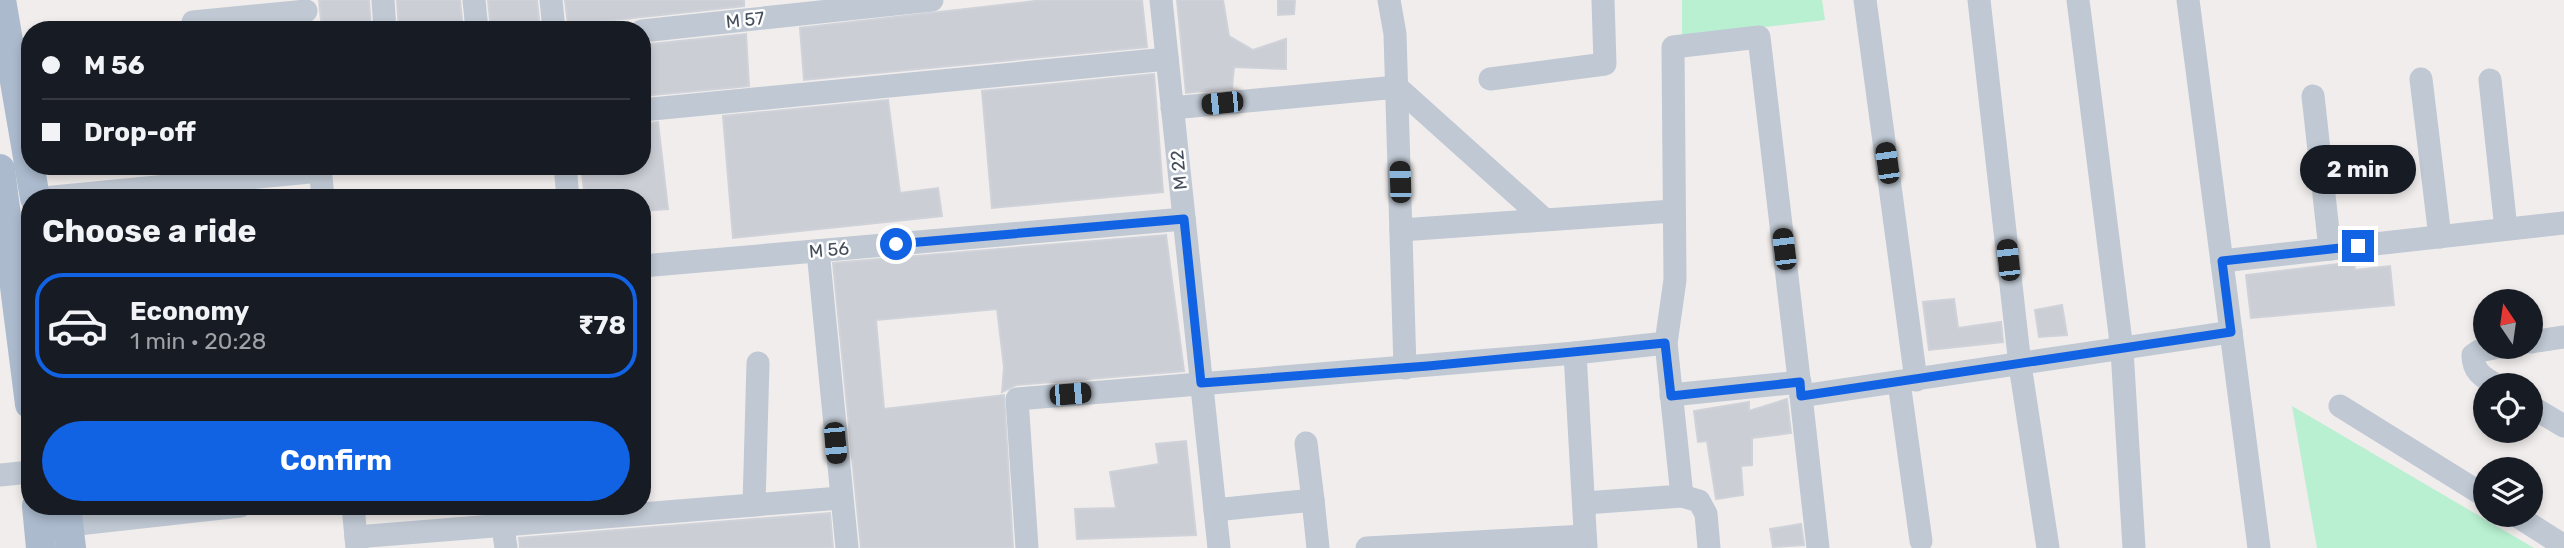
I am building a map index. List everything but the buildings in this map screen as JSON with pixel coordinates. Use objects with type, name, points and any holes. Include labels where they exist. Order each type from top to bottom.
[{"type":"main road","points":[[1,0],[21,116]]},
{"type":"main road","points":[[0,169],[7,279],[21,355]]},
{"type":"main road","points":[[38,515],[41,548]]},
{"type":"street","points":[[383,0],[384,21]]},
{"type":"street","points":[[474,0],[476,21]]},
{"type":"street","points":[[551,0],[553,21]]},
{"type":"street","name":"M 57","points":[[651,30],[790,8],[932,0]]},
{"type":"street","name":"M 22","points":[[1161,0],[1219,548]]},
{"type":"street","points":[[1389,0],[1395,34],[1405,368]]},
{"type":"street","points":[[1490,79],[1605,64],[1603,0]]},
{"type":"street","points":[[1865,0],[1907,381],[1921,541]]},
{"type":"street","points":[[1979,0],[2020,365],[2048,548]]},
{"type":"street","points":[[2078,0],[2122,350],[2134,548]]},
{"type":"street","points":[[2188,0],[2259,548]]},
{"type":"street","points":[[192,17],[307,13]]},
{"type":"street","points":[[1682,496],[1665,343],[1675,280],[1673,47],[1759,37],[1818,548]]},
{"type":"street","points":[[651,109],[1167,59]]},
{"type":"street","points":[[2421,79],[2440,237]]},
{"type":"street","points":[[2490,80],[2506,229]]},
{"type":"street","points":[[1172,108],[1397,87],[1544,219]]},
{"type":"street","points":[[2313,96],[2330,249]]},
{"type":"street","points":[[205,189],[229,175]]},
{"type":"street","points":[[1401,230],[1673,211]]},
{"type":"street","name":"M 56","points":[[651,264],[1184,219]]},
{"type":"street","points":[[2222,261],[2564,223]]},
{"type":"street","points":[[818,251],[840,498],[847,548]]},
{"type":"street","points":[[1671,396],[1907,381],[2231,332]]},
{"type":"street","points":[[2543,340],[2564,337]]},
{"type":"street","points":[[1027,548],[1017,399],[1405,368],[1665,343]]},
{"type":"street","points":[[1367,548],[1586,542],[1576,353]]},
{"type":"street","points":[[754,505],[758,363]]},
{"type":"street","points":[[2340,406],[2473,489]]},
{"type":"street","points":[[2543,414],[2564,426]]},
{"type":"street","points":[[1306,443],[1318,548]]},
{"type":"street","points":[[0,475],[21,472]]},
{"type":"street","points":[[1585,503],[1682,496],[1703,505],[1709,548]]},
{"type":"street","points":[[651,514],[840,498]]},
{"type":"street","points":[[1214,510],[1313,500]]},
{"type":"street","points":[[69,526],[146,515]]},
{"type":"street","points":[[354,515],[357,542],[640,515]]},
{"type":"street","points":[[2534,527],[2564,546]]},
{"type":"green space","points":[[1682,0],[1822,0],[1825,20],[1682,37]]},
{"type":"green space","points":[[2292,406],[2473,512],[2473,527],[2498,527],[2534,548],[2317,548]]},
{"type":"route","points":[[896,244],[1184,219],[1201,383],[1428,366],[1665,343],[1671,396],[1800,382],[1801,396],[2231,332],[2222,261],[2358,246]]}]
